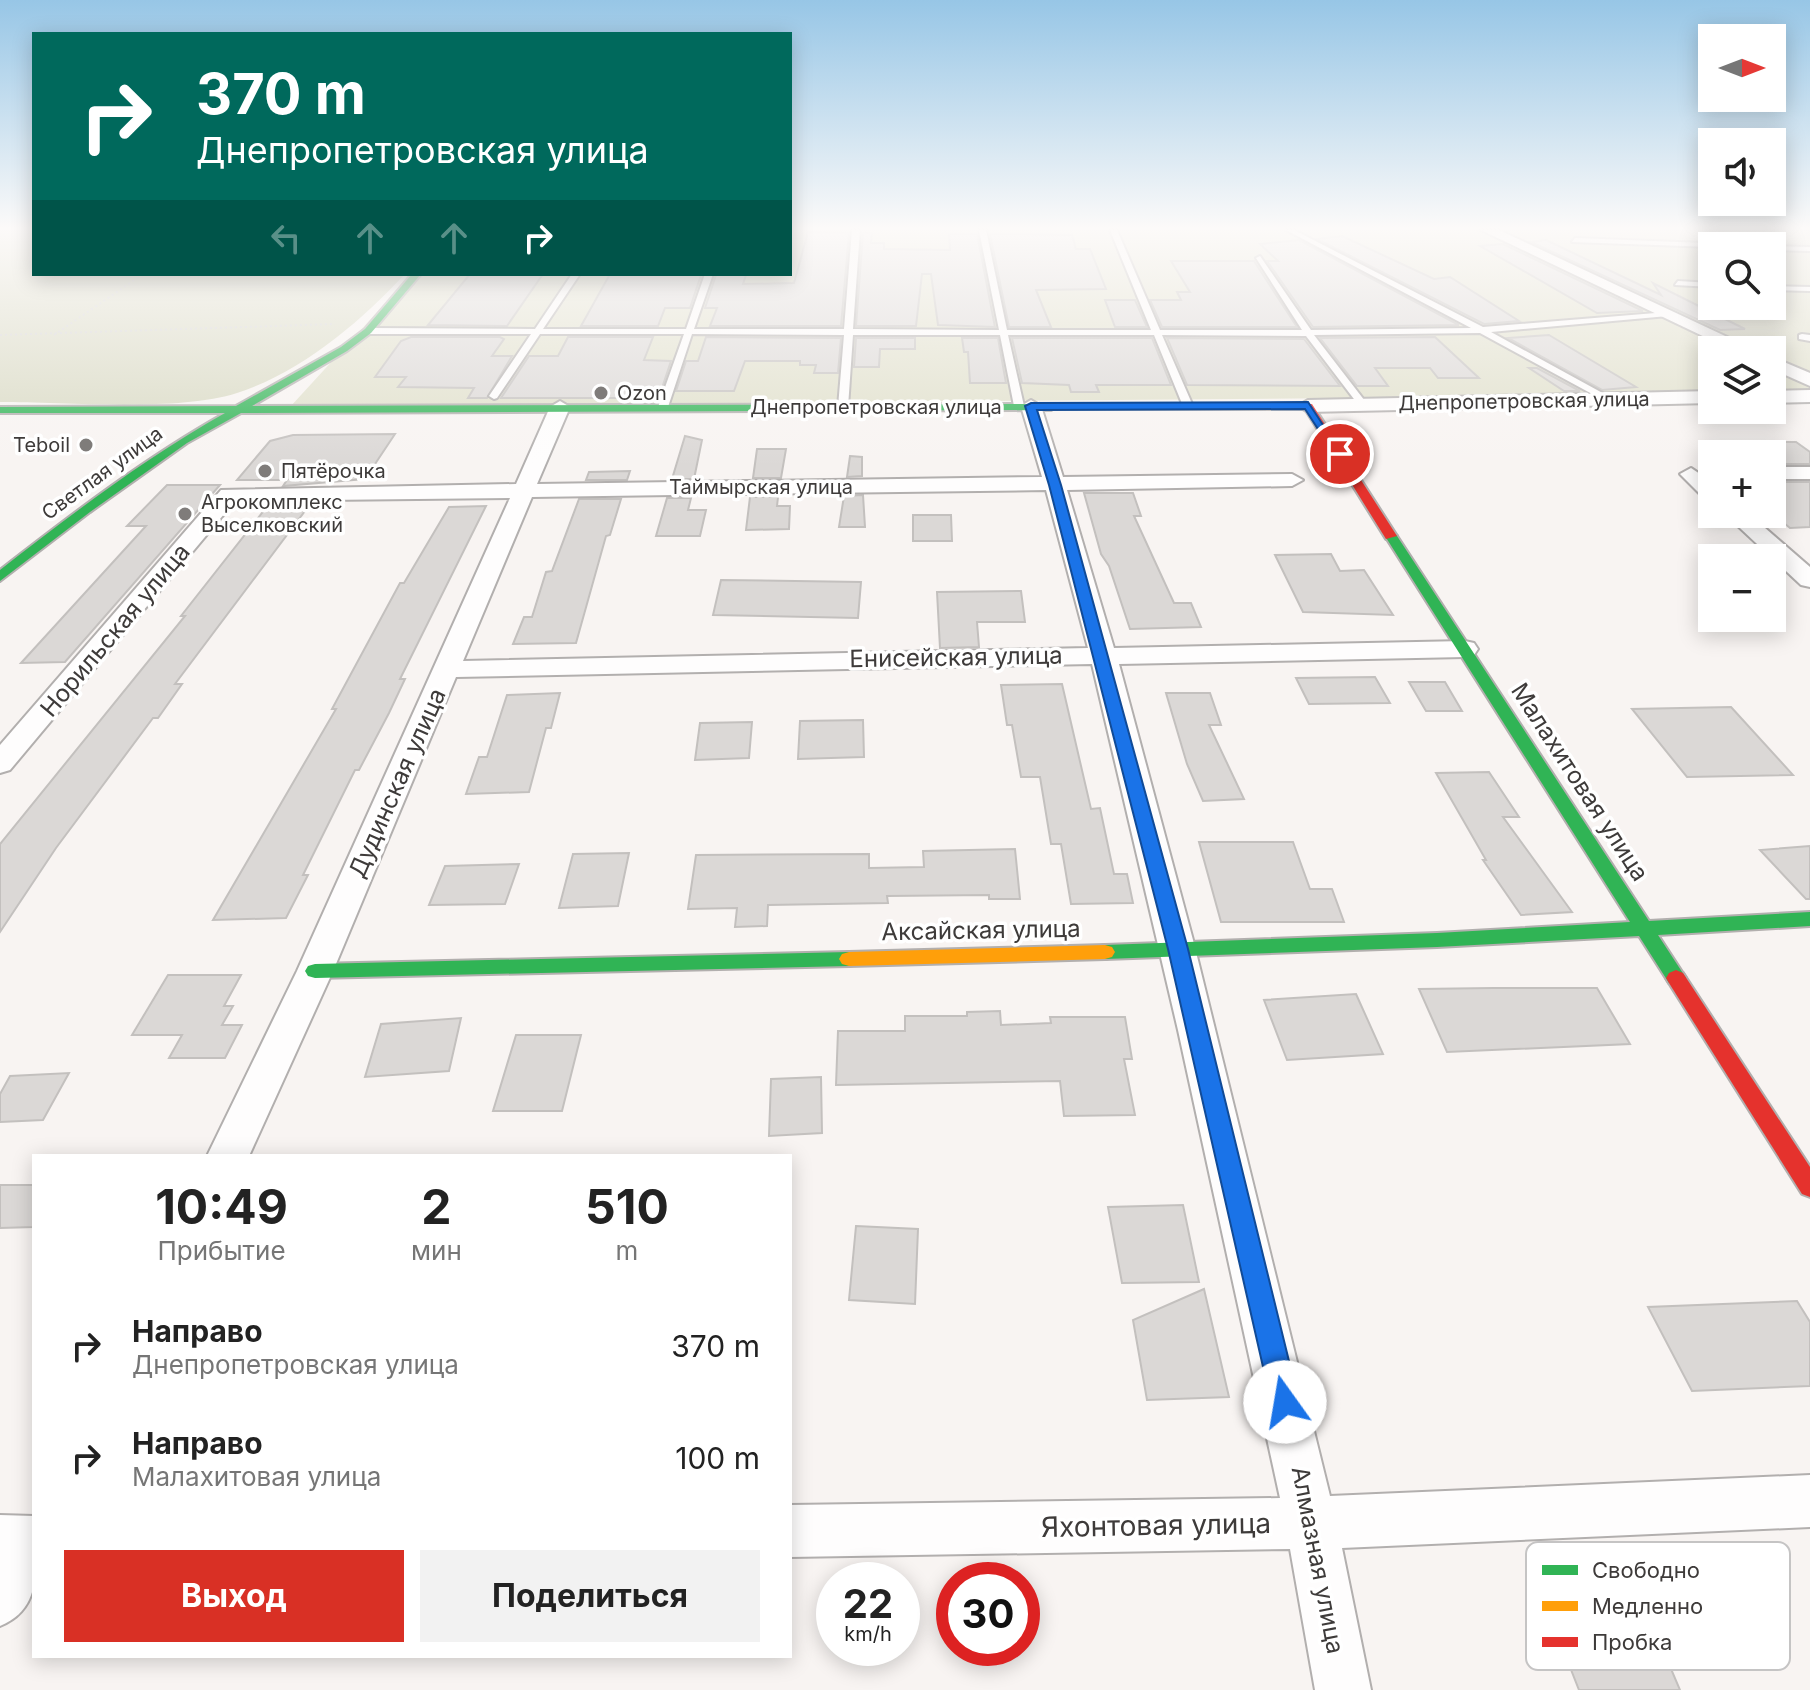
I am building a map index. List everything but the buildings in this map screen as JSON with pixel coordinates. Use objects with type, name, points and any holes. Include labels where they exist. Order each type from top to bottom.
[{"type":"street","name":"Светлая улица","points":[[0,577],[86,509],[233,409],[318,365],[368,331],[387,309]]},
{"type":"street","points":[[1657,309],[1716,336]]},
{"type":"street","points":[[1786,369],[1810,380]]},
{"type":"street","points":[[1786,397],[1810,396]]},
{"type":"street","name":"Днепропетровская улица","points":[[0,410],[1308,406],[1698,397]]},
{"type":"street","name":"Алмазная улица","points":[[1025,406],[1055,485],[1178,949],[1313,1523],[1343,1690]]},
{"type":"street","name":"Малахитовая улица","points":[[1308,406],[1810,1187]]},
{"type":"street","name":"Дудинская улица","points":[[229,1154],[315,971],[560,407]]},
{"type":"street","points":[[1786,473],[1810,473]]},
{"type":"street","name":"Таймырская улица","points":[[229,495],[1292,480]]},
{"type":"street","name":"Норильская улица","points":[[0,764],[229,495]]},
{"type":"street","points":[[1752,528],[1810,580]]},
{"type":"street","name":"Енисейская улица","points":[[447,669],[1465,649]]},
{"type":"street","name":"Аксайская улица","points":[[315,971],[1178,949],[1648,931],[1810,919]]},
{"type":"street","name":"Яхонтовая улица","points":[[792,1531],[1313,1523],[1810,1501]]},
{"type":"street","points":[[0,1541],[32,1543]]},
{"type":"street","points":[[0,1599],[32,1546]]},
{"type":"lane","points":[[494,396],[554,309]]},
{"type":"lane","points":[[663,407],[697,309]]},
{"type":"lane","points":[[843,407],[851,309]]},
{"type":"lane","points":[[999,309],[1025,406]]},
{"type":"lane","points":[[1146,309],[1188,406]]},
{"type":"lane","points":[[1293,309],[1363,405]]},
{"type":"lane","points":[[1441,309],[1605,398]]},
{"type":"lane","points":[[368,331],[1308,333],[1482,330],[1668,314]]},
{"type":"path","points":[[53,336],[92,309]]},
{"type":"path","points":[[0,335],[53,336],[339,324]]},
{"type":"green space","points":[[0,309],[369,309],[307,359],[237,393],[213,399],[153,404],[0,402]]},
{"type":"green space","points":[[380,309],[1698,309],[1698,320],[1786,320],[1786,309],[1810,309],[1810,394],[1786,395],[1786,336],[1698,336],[1698,395],[290,407]]},
{"type":"traffic: fast","points":[[0,577],[86,509],[183,441],[344,349],[368,331],[387,309]]},
{"type":"traffic: fast","points":[[0,410],[1051,407]]},
{"type":"traffic: fast","points":[[1391,536],[1676,978]]},
{"type":"traffic: fast","points":[[1105,952],[1437,940],[1810,919]]},
{"type":"traffic: fast","points":[[315,971],[849,959]]},
{"type":"traffic: slow","points":[[849,959],[1105,952]]},
{"type":"traffic: jam","points":[[1051,407],[1308,406],[1391,536]]},
{"type":"traffic: jam","points":[[1676,978],[1810,1187]]},
{"type":"place","name":"Ozon","points":[[601,393]]},
{"type":"place","name":"Teboil","points":[[86,445]]},
{"type":"place","name":"Пятёрочка","points":[[265,471]]},
{"type":"place","name":"Агрокомплекс Выселковский","points":[[185,514]]},
{"type":"route","points":[[1285,1402],[1178,949],[1055,485],[1031,406],[1308,406],[1340,454]]}]
